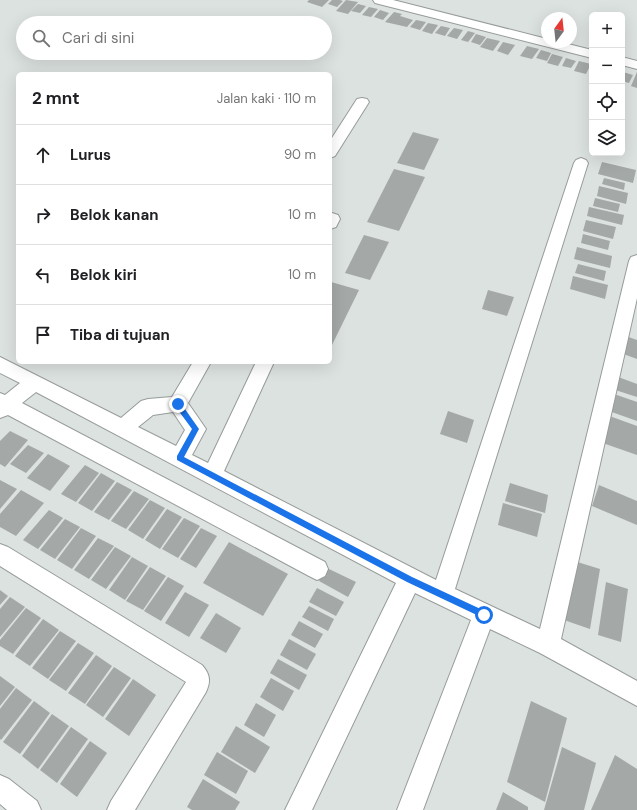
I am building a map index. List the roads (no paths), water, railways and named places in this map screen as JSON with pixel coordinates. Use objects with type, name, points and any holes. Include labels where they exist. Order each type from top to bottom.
[{"type":"street","points":[[379,0],[589,53]]},
{"type":"street","points":[[625,62],[637,65]]},
{"type":"street","points":[[332,150],[362,102]]},
{"type":"street","points":[[442,595],[581,163]]},
{"type":"street","points":[[548,645],[637,261]]},
{"type":"street","points":[[0,364],[410,579],[548,645],[637,694]]},
{"type":"street","points":[[178,404],[201,364]]},
{"type":"street","points":[[212,475],[264,364]]},
{"type":"street","points":[[35,382],[2,405],[317,569]]},
{"type":"street","points":[[123,428],[148,407],[178,404]]},
{"type":"street","points":[[178,404],[196,429],[180,458]]},
{"type":"street","points":[[0,554],[156,648],[194,673],[198,678],[198,684],[120,810]]},
{"type":"street","points":[[298,810],[410,579]]},
{"type":"street","points":[[410,810],[484,615]]},
{"type":"street","points":[[0,788],[28,810]]}]
